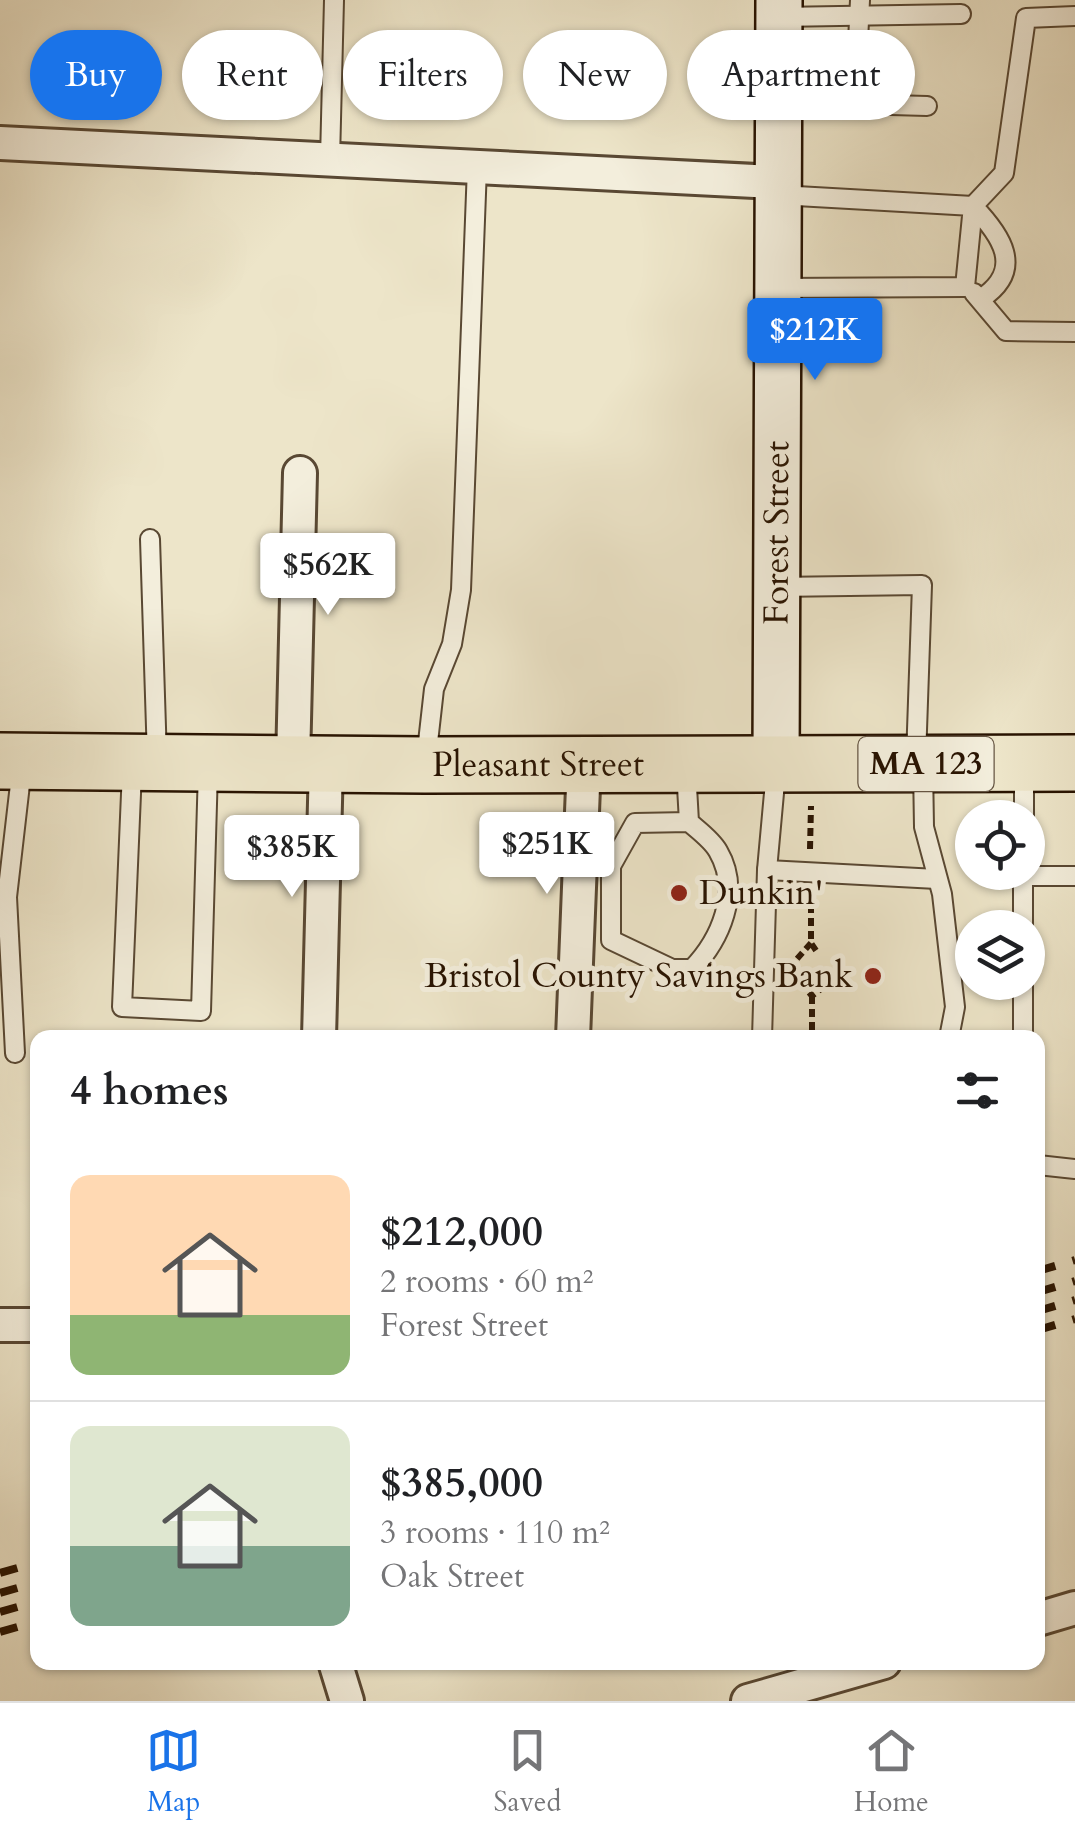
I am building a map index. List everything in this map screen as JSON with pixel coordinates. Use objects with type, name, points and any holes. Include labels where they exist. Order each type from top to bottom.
[{"type":"highway","name":"Pleasant Street","points":[[11,761],[686,763],[794,786],[920,764],[1050,763]]},
{"type":"main road","name":"Forest Street","points":[[779,8],[776,587],[794,786]]},
{"type":"street","points":[[0,142],[477,166],[776,188]]},
{"type":"street","points":[[300,473],[319,1030]]},
{"type":"street","points":[[574,1030],[584,762]]},
{"type":"street","points":[[0,1325],[30,1325]]},
{"type":"street","points":[[1045,1617],[1075,1608]]},
{"type":"street","points":[[337,1670],[347,1701]]},
{"type":"street","points":[[748,1701],[856,1670]]},
{"type":"lane","points":[[330,159],[334,0]]},
{"type":"lane","points":[[779,8],[961,14]]},
{"type":"lane","points":[[859,8],[855,104],[926,106]]},
{"type":"lane","points":[[965,287],[973,206],[1004,173],[1026,18],[1075,16]]},
{"type":"lane","points":[[426,765],[434,689],[452,644],[461,590],[477,166]]},
{"type":"lane","points":[[776,188],[973,206],[1003,240],[1007,254],[1002,280],[982,298]]},
{"type":"lane","points":[[776,288],[965,287],[982,298],[1006,331],[1075,332]]},
{"type":"lane","points":[[150,539],[166,760],[201,1011],[122,1007],[166,760]]},
{"type":"lane","points":[[776,587],[922,585],[920,764],[924,827],[937,878],[955,1007],[951,1030]]},
{"type":"lane","points":[[11,761],[7,897],[15,1053]]},
{"type":"lane","points":[[686,763],[690,822],[719,852],[726,884],[725,925],[714,947],[692,970],[672,969],[612,940],[611,866],[635,823],[690,822]]},
{"type":"lane","points":[[1033,800],[1050,763]]},
{"type":"lane","points":[[762,1030],[767,870],[794,786]]},
{"type":"lane","points":[[767,870],[937,878]]},
{"type":"lane","points":[[1045,875],[1075,876]]},
{"type":"lane","points":[[578,914],[611,915]]},
{"type":"lane","points":[[1023,1000],[1023,1030]]},
{"type":"lane","points":[[1045,1167],[1075,1169]]},
{"type":"path","points":[[794,786],[810,858]]},
{"type":"path","points":[[811,881],[811,942],[817,952]]},
{"type":"path","points":[[811,942],[789,968],[812,996],[812,1030]]},
{"type":"path","points":[[812,996],[821,989]]},
{"type":"railway","points":[[1045,1269],[1075,1260]]},
{"type":"railway","points":[[1045,1290],[1075,1281]]},
{"type":"railway","points":[[1045,1309],[1075,1300]]},
{"type":"railway","points":[[1045,1328],[1075,1319]]},
{"type":"railway","points":[[0,1573],[30,1564]]},
{"type":"railway","points":[[0,1593],[30,1584]]},
{"type":"railway","points":[[0,1612],[30,1603]]},
{"type":"railway","points":[[0,1632],[30,1623]]},
{"type":"place","name":"Dunkin'","points":[[679,893]]},
{"type":"place","name":"Bristol County Savings Bank","points":[[873,976]]}]
